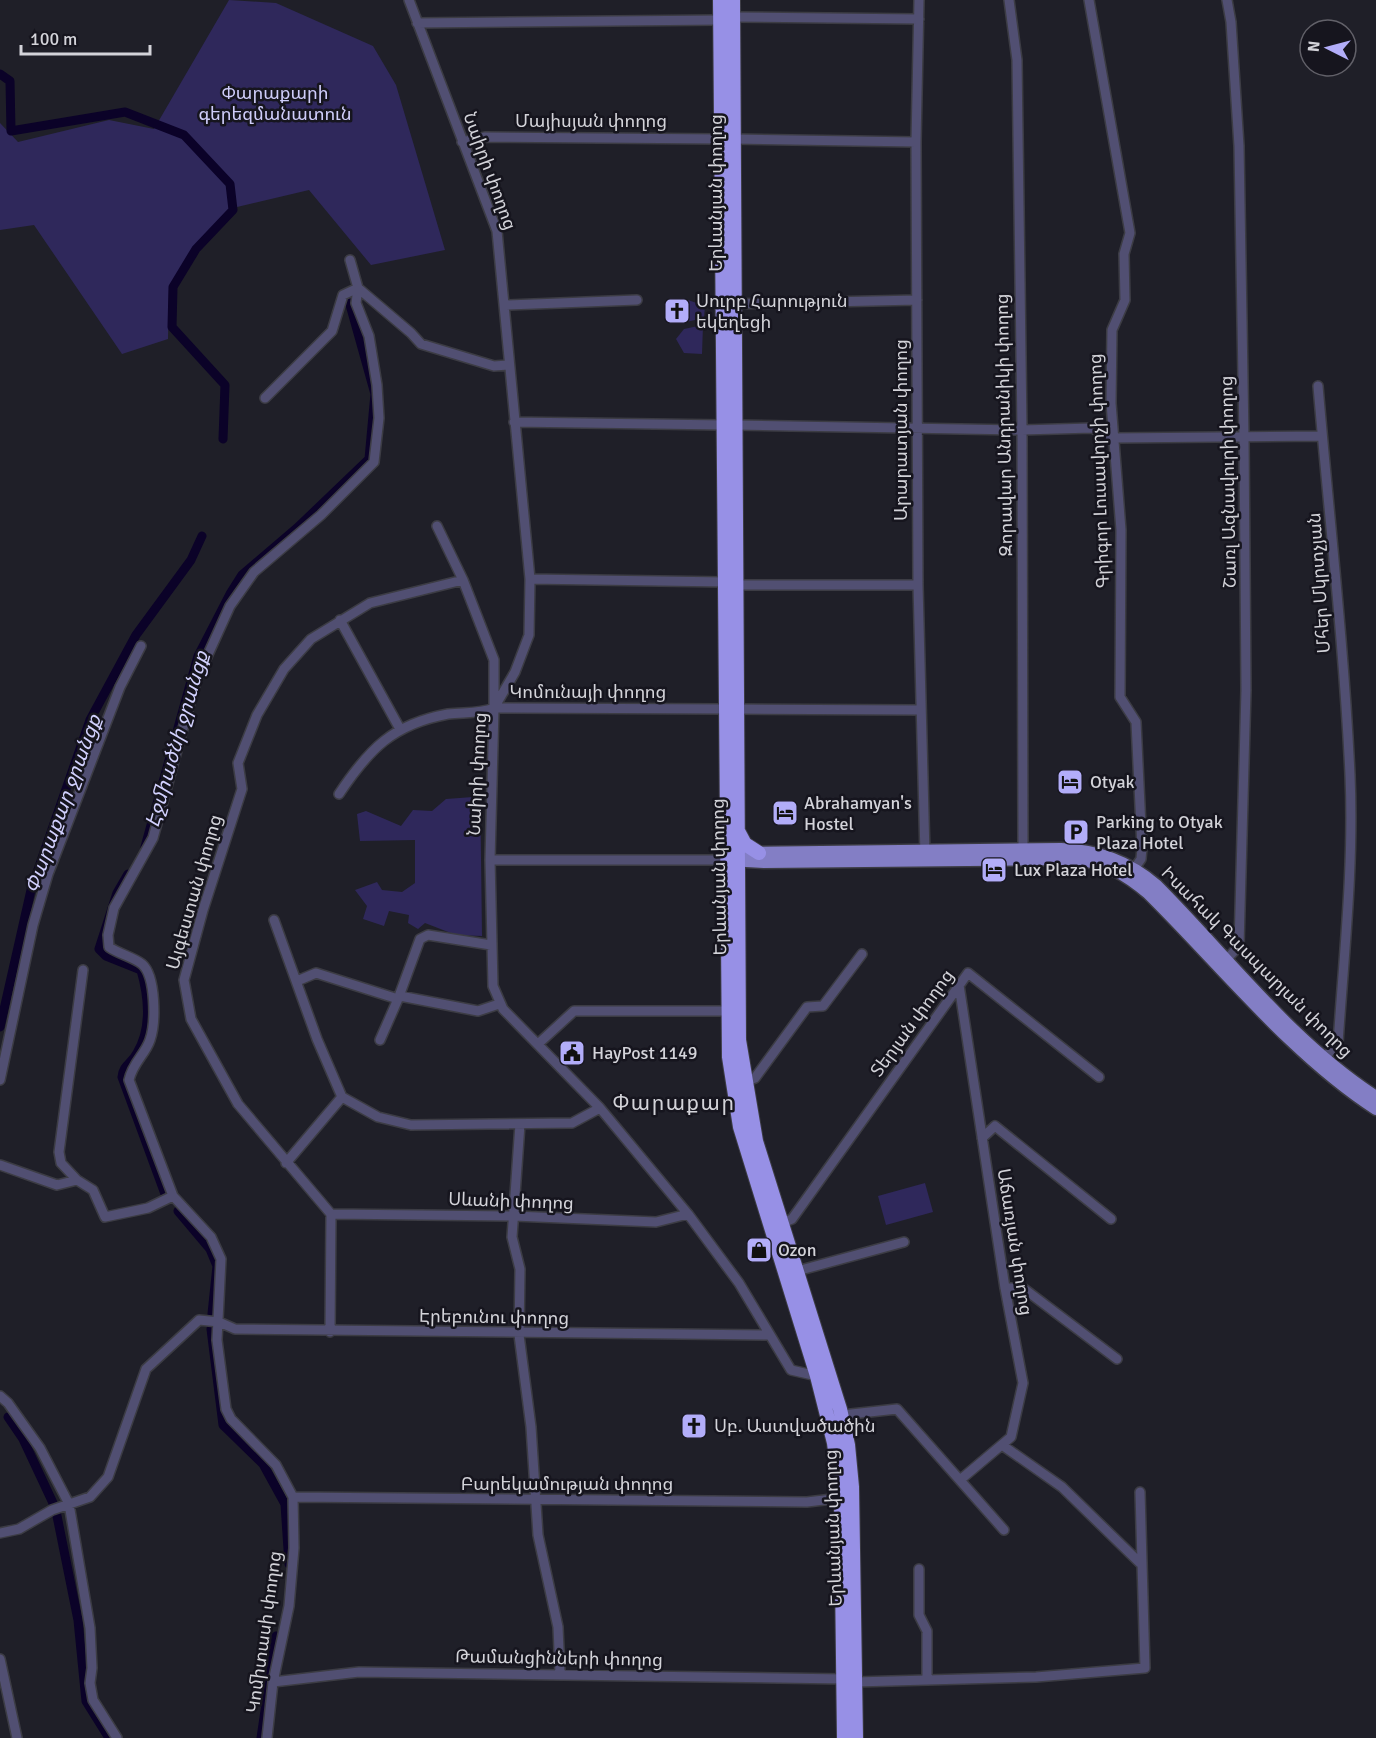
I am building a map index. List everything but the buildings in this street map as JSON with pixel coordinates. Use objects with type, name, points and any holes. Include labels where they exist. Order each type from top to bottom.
[{"type":"highway","name":"Երևանյան փողոց","points":[[720,0],[727,18]]},
{"type":"highway","name":"Երևանյան փողոց","points":[[733,0],[727,18],[731,709],[727,1011],[729,1057],[741,1127],[817,1376],[834,1443],[841,1498],[850,1681],[856,1738]]},
{"type":"highway","name":"Երևանյան փողոց","points":[[727,139],[734,304],[729,425]]},
{"type":"highway","name":"Երևանյան փողոց","points":[[731,709],[736,827],[729,857],[739,1040],[744,1082],[756,1141],[842,1415],[852,1487],[850,1681],[844,1738]]},
{"type":"highway","points":[[736,827],[745,844],[759,853]]},
{"type":"main road","name":"Իսահակ Գասպարյան փողոց","points":[[729,857],[925,856],[1023,849],[1088,851],[1113,858],[1134,869],[1168,897],[1226,960],[1324,1057],[1376,1097]]},
{"type":"main road","name":"Իսահակ Գասպարյան փողոց","points":[[729,857],[759,853],[925,856],[1075,859],[1100,864],[1122,874],[1154,898],[1320,1066],[1376,1109]]},
{"type":"street","name":"Նաիրի փողոց","points":[[409,0],[497,231],[506,305],[508,365],[530,579],[529,635],[516,672],[494,708],[490,860],[491,945],[493,986],[499,1004]]},
{"type":"street","name":"Արարատյան փողոց","points":[[920,0],[916,142],[918,585],[925,856]]},
{"type":"street","name":"Զորավար Անդրանիկի փողոց","points":[[1009,0],[1017,60],[1022,430],[1023,849]]},
{"type":"street","name":"Գրիգոր Լուսավորչի փողոց","points":[[1089,0],[1130,233],[1124,254],[1125,300],[1112,330],[1113,438],[1121,530],[1120,697],[1136,722],[1142,848],[1141,859],[1134,869]]},
{"type":"street","name":"Շառլ Ազնավուրի փողոց","points":[[1226,960],[1239,946],[1246,690],[1239,146],[1231,22],[1227,0]]},
{"type":"street","points":[[417,23],[727,18],[919,19]]},
{"type":"street","name":"Մայիսյան փողոց","points":[[462,142],[484,137],[916,142]]},
{"type":"street","name":"Կոմիտասի փողոց","points":[[267,1738],[273,1682],[289,1606],[294,1548],[293,1497],[276,1465],[231,1419],[226,1409],[217,1340],[221,1259],[212,1237],[173,1196],[129,1080],[132,1066],[151,1039],[154,997],[149,972],[141,963],[109,947],[108,935],[114,908],[153,838],[196,681],[230,606],[254,572],[321,515],[374,462],[379,418],[377,385],[369,336],[356,303],[358,288],[350,260]]},
{"type":"street","points":[[265,398],[332,331],[343,295],[358,288],[421,344],[494,366],[508,365]]},
{"type":"street","points":[[506,305],[637,300]]},
{"type":"street","points":[[734,304],[917,300]]},
{"type":"street","name":"Մհեր Մկրտչյան","points":[[1318,386],[1332,521],[1350,777],[1349,891],[1338,1043],[1324,1057]]},
{"type":"street","points":[[514,422],[1022,430],[1092,428],[1113,438],[1322,436]]},
{"type":"street","points":[[437,526],[463,580],[494,660],[494,708]]},
{"type":"street","points":[[530,579],[918,585]]},
{"type":"street","name":"Այգեստան փողոց","points":[[331,1214],[238,1104],[191,1019],[184,980],[202,910],[242,789],[238,764],[257,715],[284,669],[311,639],[370,603],[463,580]]},
{"type":"street","points":[[340,620],[400,729]]},
{"type":"street","points":[[0,1080],[33,925],[48,874],[120,687],[141,646]]},
{"type":"street","name":"Կոմունայի փողոց","points":[[339,794],[364,757],[400,729],[448,714],[484,712],[494,708],[920,710]]},
{"type":"street","name":"Իսահակ Գասպարյան փողոց","points":[[490,860],[729,857]]},
{"type":"street","points":[[274,920],[316,1039],[342,1097],[378,1117],[411,1125],[572,1123],[600,1108]]},
{"type":"street","points":[[380,1040],[399,998],[420,939],[428,935],[491,945]]},
{"type":"street","points":[[744,1082],[755,1078],[807,1007],[823,1006],[862,954]]},
{"type":"street","points":[[83,970],[60,1152],[61,1163],[77,1180],[93,1190],[105,1217],[148,1208],[173,1196]]},
{"type":"street","points":[[297,981],[316,973],[399,998],[478,1011],[499,1004],[600,1108],[688,1214],[739,1283],[792,1371],[817,1376]]},
{"type":"street","name":"Տերյան փողոց","points":[[782,1223],[792,1219],[968,973],[1099,1077]]},
{"type":"street","name":"Աճառյան փողոց","points":[[959,985],[1005,1288],[1023,1383],[1011,1437],[960,1480]]},
{"type":"street","points":[[538,1044],[574,1011],[727,1011]]},
{"type":"street","points":[[286,1163],[342,1097]]},
{"type":"street","points":[[520,1124],[512,1236],[520,1269],[519,1335],[531,1427],[541,1551],[558,1627],[560,1673]]},
{"type":"street","points":[[982,1138],[995,1126],[1111,1220]]},
{"type":"street","points":[[0,1165],[57,1185],[77,1180]]},
{"type":"street","points":[[330,1332],[331,1214]]},
{"type":"street","name":"Սևանի փողոց","points":[[331,1214],[514,1216],[656,1222],[688,1214]]},
{"type":"street","points":[[797,1270],[904,1242]]},
{"type":"street","points":[[1005,1288],[1023,1288],[1118,1359]]},
{"type":"street","points":[[0,1533],[20,1529],[52,1510],[90,1497],[108,1477],[146,1369],[199,1320],[219,1322]]},
{"type":"street","name":"Էրեբունու փողոց","points":[[219,1322],[236,1329],[330,1332],[770,1335]]},
{"type":"street","points":[[0,1396],[22,1420],[40,1448],[69,1504],[90,1629],[92,1668],[90,1683],[93,1700],[117,1738]]},
{"type":"street","points":[[842,1415],[897,1409],[1004,1530]]},
{"type":"street","points":[[1002,1445],[1062,1487],[1140,1563]]},
{"type":"street","points":[[1140,1492],[1140,1563]]},
{"type":"street","name":"Բարեկամության փողոց","points":[[293,1497],[807,1502],[841,1498]]},
{"type":"street","name":"Թամանցինների փողոց","points":[[273,1682],[359,1672],[560,1673],[850,1681],[1036,1677],[1144,1668],[1140,1563]]},
{"type":"street","points":[[919,1569],[919,1615],[927,1631],[927,1680]]},
{"type":"street","points":[[0,1659],[17,1738]]},
{"type":"green space","name":"Փարաքարի գերեզմանատուն","points":[[229,0],[276,3],[373,46],[396,85],[445,250],[371,265],[309,190],[237,207],[169,287],[168,339],[122,354],[34,225],[0,230],[0,123],[18,142],[109,120],[154,129]]},
{"type":"green space","points":[[688,300],[705,306],[704,318],[686,322]]},
{"type":"green space","points":[[703,325],[702,354],[684,353],[676,339],[684,329]]},
{"type":"green space","points":[[480,779],[482,936],[456,935],[425,923],[418,929],[408,923],[409,915],[389,911],[384,926],[363,919],[367,906],[355,890],[377,882],[382,890],[402,892],[415,883],[415,840],[360,841],[357,814],[366,811],[401,826],[413,810],[432,811],[446,799],[473,797],[473,780]]},
{"type":"green space","points":[[925,1183],[933,1212],[886,1225],[878,1196]]},
{"type":"waterway","name":"Փարաքար ջրանցք","points":[[0,74],[10,81],[11,131],[125,112],[184,135],[230,184],[233,210],[196,249],[173,287],[172,327],[225,385],[223,439]]},
{"type":"waterway","name":"Էջմիածնի ջրանցք","points":[[145,847],[198,656],[230,594],[242,575],[297,528],[369,459],[375,394],[349,301]]},
{"type":"waterway","name":"Փարաքար ջրանցք","points":[[0,1027],[31,890],[90,720],[136,635],[191,560],[202,536]]},
{"type":"waterway","name":"Էջմիածնի ջրանցք","points":[[128,874],[117,893],[99,949],[106,956],[141,970],[146,991],[147,1023],[142,1043],[124,1070],[122,1077],[165,1194]]},
{"type":"waterway","name":"Էջմիածնի ջրանցք","points":[[178,1211],[210,1249],[217,1266],[212,1314]]},
{"type":"waterway","name":"Էջմիածնի ջրանցք","points":[[211,1329],[223,1425],[263,1464],[285,1504],[289,1564]]},
{"type":"waterway","name":"Փարաքար ջրանցք","points":[[8,1417],[23,1439],[53,1503]]},
{"type":"waterway","name":"Փարաքար ջրանցք","points":[[56,1511],[78,1620],[86,1701],[109,1738]]},
{"type":"waterway","name":"Էջմիածնի ջրանցք","points":[[261,1738],[276,1636]]},
{"type":"place","name":"Սուրբ Հարություն եկեղեցի","points":[[677,311]]},
{"type":"place","name":"Otyak","points":[[1070,782]]},
{"type":"place","name":"Abrahamyan's Hostel","points":[[785,813]]},
{"type":"place","name":"Parking to Otyak Plaza Hotel","points":[[1076,832]]},
{"type":"place","name":"Lux Plaza Hotel","points":[[994,870]]},
{"type":"place","name":"HayPost 1149","points":[[572,1053]]},
{"type":"place","name":"Ozon","points":[[759,1250]]},
{"type":"place","name":"Սբ. Աստվածածին","points":[[694,1426]]},
{"type":"district","name":"Փարաքար","points":[[674,1103]]}]
